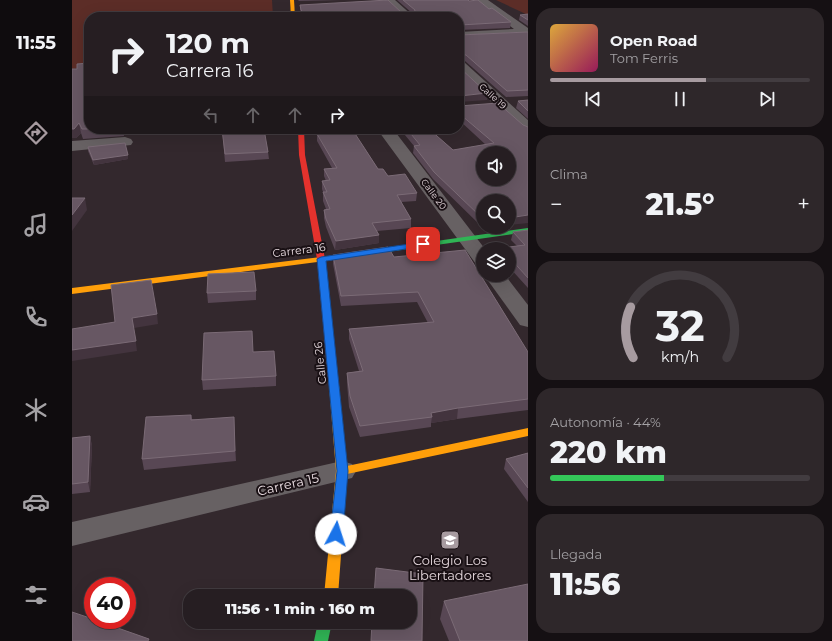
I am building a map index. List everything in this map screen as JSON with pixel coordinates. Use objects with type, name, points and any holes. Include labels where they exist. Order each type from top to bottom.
[{"type":"street","points":[[375,2],[390,0],[403,12]]},
{"type":"street","points":[[481,0],[527,32]]},
{"type":"street","points":[[464,36],[527,32]]},
{"type":"street","name":"Calle 19","points":[[464,70],[528,128]]},
{"type":"street","points":[[480,106],[521,102]]},
{"type":"street","name":"Calle 26","points":[[301,134],[302,155],[321,259],[342,471],[331,589]]},
{"type":"street","name":"Calle 20","points":[[389,134],[476,251]]},
{"type":"street","points":[[72,146],[125,142]]},
{"type":"street","name":"Carrera 16","points":[[72,291],[321,259],[528,230]]},
{"type":"street","points":[[499,282],[528,320]]},
{"type":"street","name":"Carrera 15","points":[[72,534],[342,471],[528,432]]},
{"type":"street","points":[[321,641],[324,629]]},
{"type":"shaded area","points":[[72,0],[272,0],[273,12],[84,12],[84,67],[72,69]]},
{"type":"shaded area","points":[[496,0],[528,0],[528,15]]},
{"type":"building","points":[[388,0],[401,12],[303,12],[300,5]]},
{"type":"building","points":[[403,0],[478,0],[489,9],[492,8],[511,22],[464,25],[464,12],[414,12],[415,10]]},
{"type":"building","points":[[528,14],[528,20],[520,15]]},
{"type":"building","points":[[528,32],[528,90],[507,91],[464,55],[464,35]]},
{"type":"building","points":[[84,63],[84,129],[82,129],[79,123],[74,129],[72,129],[72,69],[77,69],[77,64]]},
{"type":"building","points":[[464,72],[487,93],[464,96]]},
{"type":"building","points":[[528,100],[528,111],[518,101]]},
{"type":"building","points":[[498,103],[523,125],[528,127],[528,215],[516,217],[516,194],[476,194],[476,212],[434,172],[414,146],[420,145],[411,134],[435,134],[453,150],[476,146],[476,186],[516,186],[516,146],[476,146],[494,143],[464,118],[464,106]]},
{"type":"building","points":[[223,134],[265,134],[268,152],[225,154]]},
{"type":"building","points":[[317,134],[355,134],[378,169],[383,169],[388,176],[405,174],[417,193],[397,195],[411,219],[372,223],[379,235],[336,241],[326,219],[324,210],[330,209],[323,192],[327,192],[322,181],[330,180],[324,169],[337,168]]},
{"type":"building","points":[[125,143],[128,155],[93,160],[88,147]]},
{"type":"building","points":[[72,198],[85,198],[72,215]]},
{"type":"building","points":[[528,230],[528,278],[516,265],[516,246],[525,245],[515,234],[516,232]]},
{"type":"building","points":[[388,247],[394,257],[465,250],[476,268],[476,282],[485,282],[528,352],[528,399],[431,413],[432,417],[360,426],[350,396],[347,373],[363,371],[349,329],[434,322],[418,292],[341,296],[333,255]]},
{"type":"building","points":[[254,272],[256,291],[207,293],[208,274]]},
{"type":"building","points":[[151,280],[157,314],[132,318],[136,341],[72,350],[72,329],[115,322],[111,285]]},
{"type":"building","points":[[252,331],[253,352],[274,351],[276,376],[202,380],[204,333]]},
{"type":"building","points":[[191,415],[191,420],[234,417],[235,451],[142,459],[146,417]]},
{"type":"building","points":[[90,436],[88,482],[72,484],[72,438]]},
{"type":"building","points":[[528,453],[528,488],[506,459]]},
{"type":"building","points":[[376,568],[423,574],[422,641],[371,641],[372,629],[417,629],[417,589],[374,589]]},
{"type":"building","points":[[528,584],[528,641],[460,641],[444,601]]},
{"type":"building","points":[[72,612],[84,616],[84,629],[121,629],[149,639],[148,641],[72,641]]},
{"type":"traffic: fast","points":[[345,256],[528,230]]},
{"type":"traffic: fast","points":[[321,641],[324,629]]},
{"type":"traffic: slow","points":[[292,0],[293,12]]},
{"type":"traffic: slow","points":[[72,291],[345,256]]},
{"type":"traffic: slow","points":[[332,589],[342,471],[334,386]]},
{"type":"traffic: slow","points":[[342,471],[528,432]]},
{"type":"traffic: jam","points":[[301,134],[302,155],[321,259],[334,386]]},
{"type":"place","name":"Colegio Los Libertadores","points":[[450,540]]},
{"type":"route","points":[[336,534],[342,471],[321,259],[423,244]]}]
